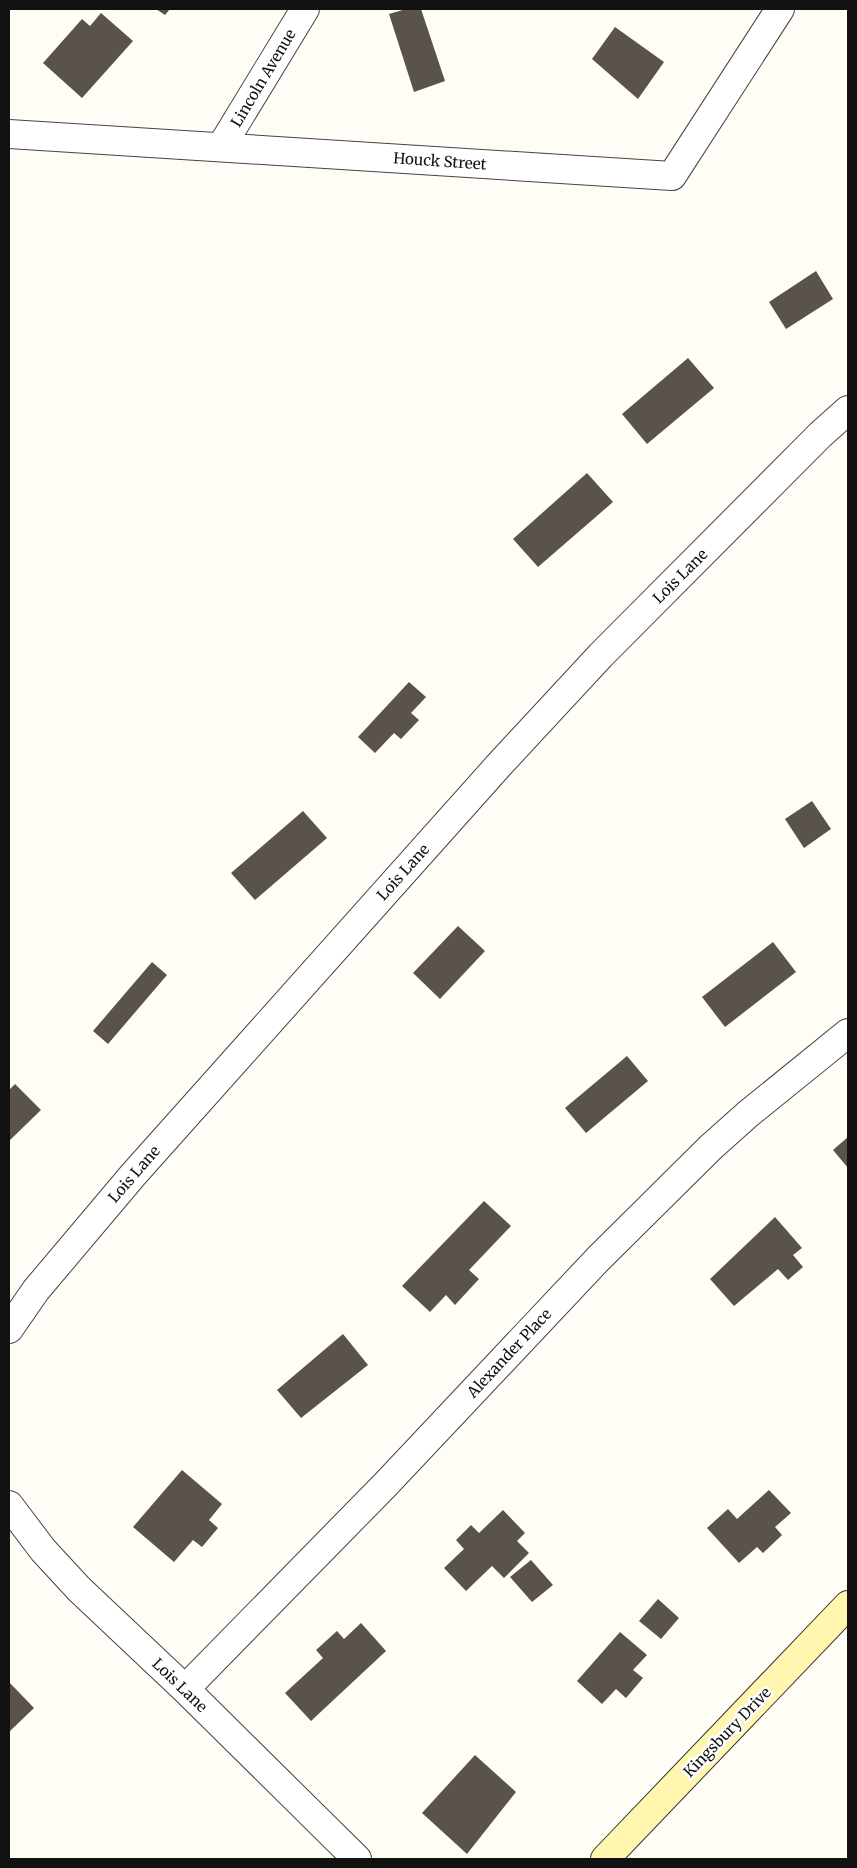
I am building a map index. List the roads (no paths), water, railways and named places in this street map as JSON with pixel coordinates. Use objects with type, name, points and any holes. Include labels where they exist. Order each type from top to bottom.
[{"type":"street","name":"Lincoln Avenue","points":[[221,147],[305,9]]},
{"type":"street","name":"Houck Street","points":[[9,134],[672,176],[780,9]]},
{"type":"street","name":"Lois Lane","points":[[9,1329],[36,1290],[133,1174],[498,765],[601,655],[820,435],[848,410]]},
{"type":"street","name":"Alexander Place","points":[[185,1689],[386,1484],[626,1231],[718,1140],[848,1033]]},
{"type":"street","name":"Lois Lane","points":[[9,1505],[44,1550],[79,1589],[185,1689],[357,1859]]},
{"type":"street","name":"Kingsbury Drive","points":[[605,1859],[848,1605]]}]
